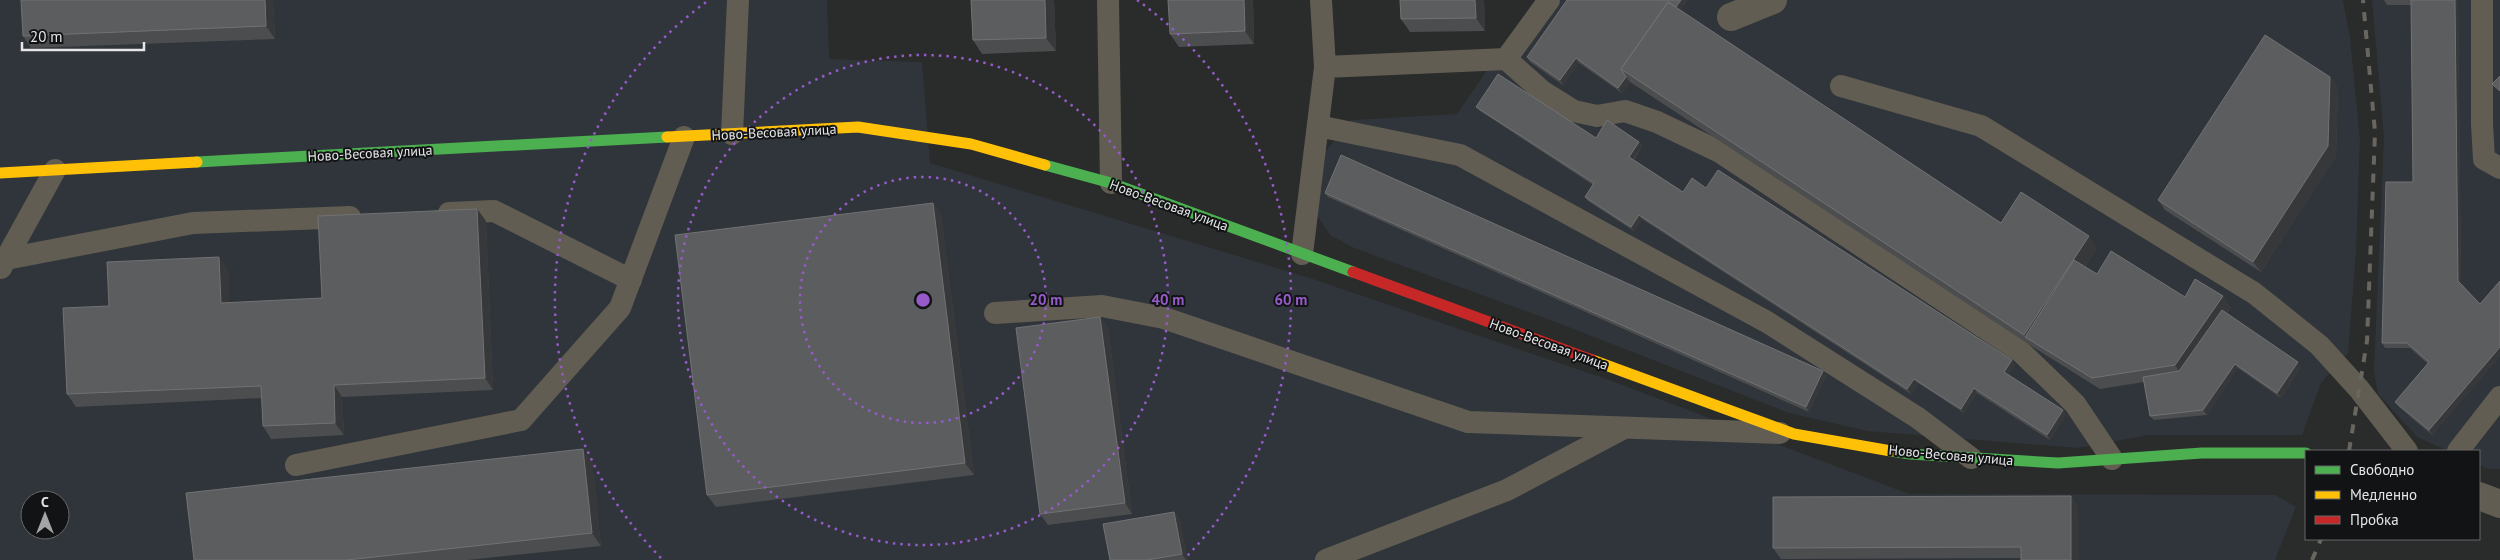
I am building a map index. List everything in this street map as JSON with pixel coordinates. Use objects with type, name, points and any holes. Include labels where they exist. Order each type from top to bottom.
[{"type":"street","points":[[1731,17],[1773,0]]},
{"type":"street","name":"Ново-Весовая улица","points":[[0,173],[858,127],[971,144],[1111,183],[1794,434],[1910,454],[2058,463],[2202,453],[2305,453]]},
{"type":"street","points":[[2480,496],[2500,504]]},
{"type":"lane","points":[[732,134],[738,0]]},
{"type":"lane","points":[[1108,0],[1111,183]]},
{"type":"lane","points":[[1302,254],[1325,67],[1321,0]]},
{"type":"lane","points":[[1506,59],[1549,0]]},
{"type":"lane","points":[[2482,0],[2482,124],[2484,159],[2500,168]]},
{"type":"lane","points":[[2492,0],[2500,6]]},
{"type":"lane","points":[[1325,67],[1506,59],[1542,91],[1574,112],[1597,116],[1625,111],[1657,122],[1720,152],[2021,352],[2075,404],[2112,459]]},
{"type":"lane","points":[[1841,86],[1981,126],[2254,293],[2319,345],[2359,389],[2406,450]]},
{"type":"lane","points":[[1318,126],[1460,155],[1766,322],[1918,418],[1971,458]]},
{"type":"lane","points":[[296,464],[521,420],[620,308],[684,137]]},
{"type":"lane","points":[[3,265],[55,170]]},
{"type":"lane","points":[[426,214],[494,211],[631,280]]},
{"type":"lane","points":[[3,265],[193,223],[368,216]]},
{"type":"lane","points":[[995,313],[1102,306],[1164,318],[1468,422],[1794,434]]},
{"type":"lane","points":[[2459,450],[2500,397]]},
{"type":"lane","points":[[1326,560],[1506,490],[1624,428]]},
{"type":"shaded area","points":[[0,0],[827,0],[829,59],[922,62],[930,163],[1310,278],[1612,381],[1909,494],[2275,495],[2296,507],[2275,560],[0,560]]},
{"type":"shaded area","points":[[1535,0],[2343,0],[2350,37],[2360,139],[2356,252],[2348,353],[2321,383],[2302,435],[2149,435],[2078,448],[1867,431],[1789,413],[1558,323],[1354,248],[1330,235],[1316,214],[1325,152],[1351,120],[1457,114]]},
{"type":"shaded area","points":[[2372,0],[2500,0],[2500,469],[2489,469],[2480,465],[2480,450],[2446,450],[2417,437],[2378,394],[2374,371],[2384,138]]},
{"type":"building","points":[[21,0],[265,0],[266,26],[23,36]]},
{"type":"building","points":[[971,0],[1045,0],[1046,38],[973,40]]},
{"type":"building","points":[[1168,0],[1244,0],[1245,31],[1170,34]]},
{"type":"building","points":[[1400,0],[1475,0],[1476,18],[1401,19]]},
{"type":"building","points":[[1567,0],[1681,0],[1676,7],[1668,2],[1621,69],[1626,77],[1618,88],[1576,58],[1560,80],[1527,57]]},
{"type":"building","points":[[2411,0],[2455,0],[2458,281],[2480,304],[2500,281],[2500,347],[2429,430],[2395,402],[2429,362],[2407,343],[2382,343],[2386,182],[2413,182]]},
{"type":"building","points":[[1668,2],[2001,223],[2021,192],[2089,236],[2024,335],[1621,69]]},
{"type":"building","points":[[2265,35],[2330,77],[2328,146],[2253,262],[2158,200]]},
{"type":"building","points":[[1498,74],[1596,138],[1607,120],[1639,142],[1629,157],[1683,192],[1692,178],[1706,188],[1718,170],[2012,360],[2004,372],[2063,410],[2047,435],[1974,388],[1961,409],[1914,379],[1907,389],[1639,215],[1631,227],[1585,197],[1594,183],[1476,107]]},
{"type":"building","points":[[2500,76],[2500,91],[2492,84]]},
{"type":"building","points":[[1341,155],[1823,371],[1806,407],[1325,193]]},
{"type":"building","points":[[933,203],[965,463],[707,495],[675,235]]},
{"type":"building","points":[[477,209],[485,378],[334,385],[335,423],[263,426],[261,386],[67,394],[63,308],[109,306],[107,262],[219,257],[221,303],[322,298],[318,216]]},
{"type":"building","points":[[2111,251],[2185,297],[2195,279],[2223,296],[2175,365],[2092,378],[2025,337],[2074,260],[2097,274]]},
{"type":"building","points":[[2222,310],[2298,362],[2277,393],[2235,364],[2203,410],[2150,416],[2143,377],[2179,371]]},
{"type":"building","points":[[1100,317],[1125,503],[1040,514],[1016,328]]},
{"type":"building","points":[[583,449],[592,533],[347,560],[194,560],[186,493]]},
{"type":"building","points":[[2071,496],[2071,560],[2021,560],[2021,547],[1773,548],[1773,497]]},
{"type":"building","points":[[1174,512],[1182,554],[1147,560],[1110,560],[1103,524]]},
{"type":"railway","points":[[2349,450],[2367,341],[2375,132],[2363,0]]},
{"type":"railway","points":[[2312,560],[2321,540]]},
{"type":"traffic: fast","points":[[197,162],[667,137]]},
{"type":"traffic: fast","points":[[1045,165],[1111,183],[1353,272]]},
{"type":"traffic: fast","points":[[1891,451],[1910,454],[2058,463],[2202,453],[2305,453]]},
{"type":"traffic: slow","points":[[667,137],[858,127],[971,144],[1045,165]]},
{"type":"traffic: slow","points":[[0,173],[197,162]]},
{"type":"traffic: slow","points":[[1592,360],[1794,434],[1891,451]]},
{"type":"traffic: jam","points":[[1353,272],[1592,360]]}]
